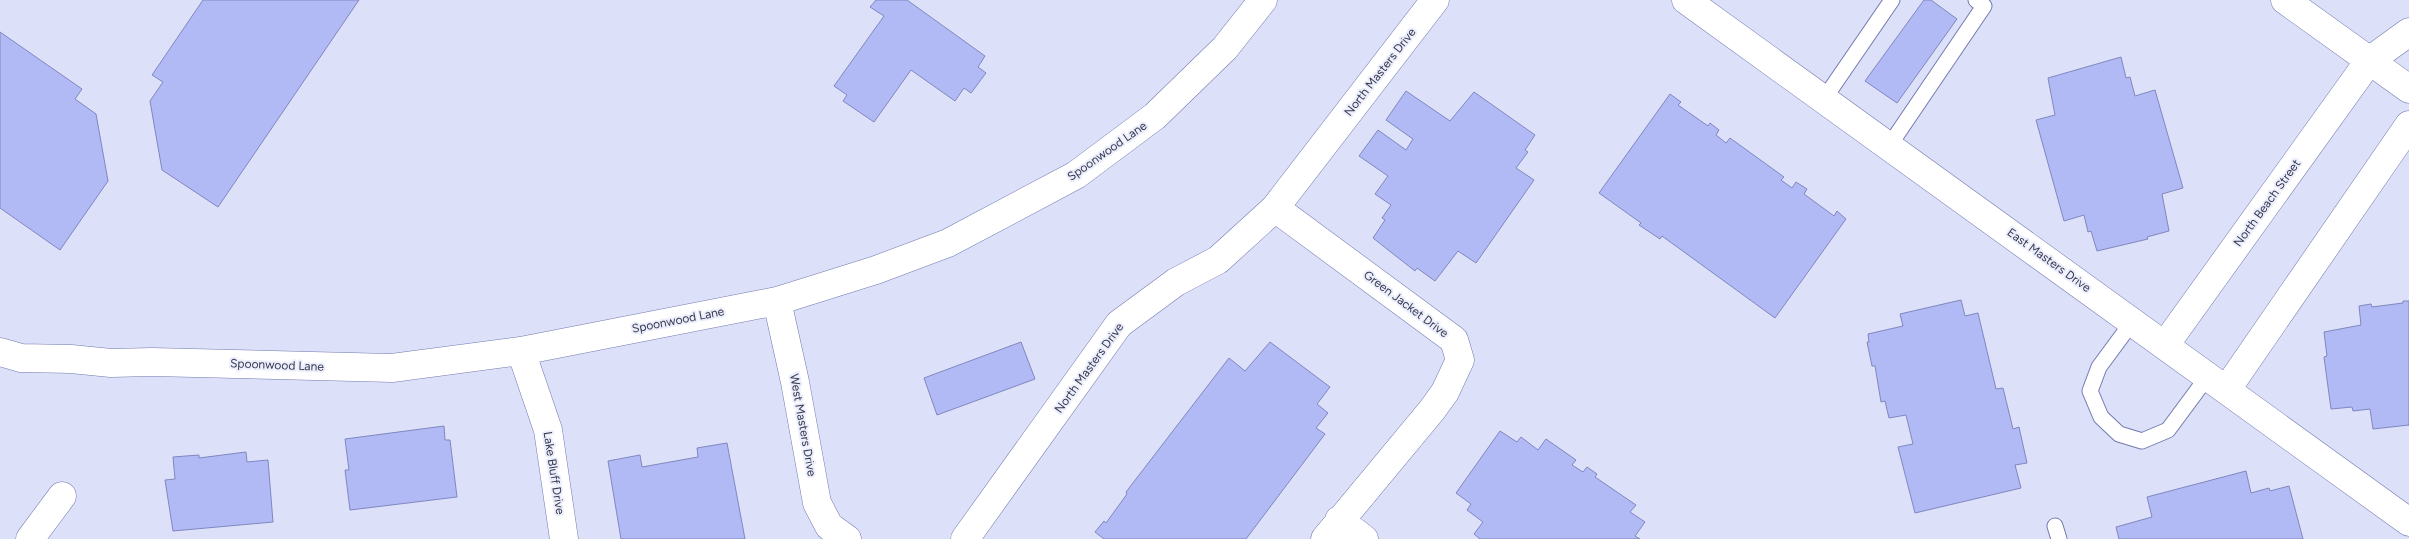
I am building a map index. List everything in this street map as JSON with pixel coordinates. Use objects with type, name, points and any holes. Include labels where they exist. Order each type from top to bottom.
[{"type":"street","name":"Spoonwood Lane","points":[[0,352],[21,358],[71,358],[111,363],[162,362],[392,368],[521,351],[777,301],[876,270],[948,243],[1076,175],[1155,116],[1225,48],[1263,0]]},
{"type":"street","name":"North Masters Drive","points":[[965,539],[1119,324],[1176,282],[1218,260],[1275,208],[1435,0]]},
{"type":"street","name":"East Masters Drive","points":[[1686,0],[2409,522]]},
{"type":"street","points":[[2284,0],[2409,89]]},
{"type":"street","name":"North Beach Street","points":[[2165,344],[2369,61],[2409,32]]},
{"type":"street","points":[[2217,382],[2409,125]]},
{"type":"street","name":"Green Jacket Drive","points":[[1275,208],[1454,340],[1460,360],[1445,392],[1432,410],[1332,529],[1364,539]]},
{"type":"street","name":"West Masters Drive","points":[[777,301],[795,382],[817,503],[829,526],[847,539]]},
{"type":"street","name":"Lake Bluff Drive","points":[[521,351],[548,430],[564,539]]},
{"type":"street","points":[[30,539],[62,496]]},
{"type":"lane","points":[[1824,99],[1892,0]]},
{"type":"lane","points":[[1889,146],[1984,6],[1976,0]]},
{"type":"lane","points":[[2133,321],[2099,367],[2090,391],[2101,417],[2119,434],[2142,441],[2168,430],[2217,382]]},
{"type":"building","points":[[203,0],[359,0],[218,207],[162,170],[150,101],[163,82],[152,75]]},
{"type":"building","points":[[876,0],[907,0],[985,56],[978,67],[986,73],[971,93],[964,88],[955,101],[911,70],[874,122],[843,101],[847,95],[834,86],[884,16],[870,7]]},
{"type":"building","points":[[1924,0],[1931,0],[1957,19],[1897,103],[1865,81]]},
{"type":"building","points":[[0,32],[82,89],[75,99],[96,114],[108,181],[60,250],[0,208]]},
{"type":"building","points":[[2121,57],[2126,78],[2130,77],[2135,96],[2155,90],[2183,188],[2162,194],[2169,231],[2147,237],[2148,239],[2097,251],[2091,231],[2088,232],[2084,215],[2064,221],[2036,120],[2055,115],[2048,78]]},
{"type":"building","points":[[1406,91],[1450,121],[1474,92],[1535,135],[1525,150],[1528,152],[1516,168],[1534,180],[1476,263],[1458,251],[1435,281],[1417,268],[1415,271],[1373,238],[1385,220],[1382,218],[1391,205],[1375,194],[1388,176],[1359,156],[1378,130],[1406,150],[1413,139],[1386,120]]},
{"type":"building","points":[[1670,94],[1681,102],[1678,105],[1708,126],[1710,123],[1719,130],[1716,135],[1726,143],[1730,138],[1784,177],[1781,180],[1792,188],[1796,182],[1807,189],[1804,194],[1834,216],[1837,211],[1846,219],[1775,318],[1662,236],[1660,239],[1639,225],[1641,223],[1599,193]]},
{"type":"building","points":[[1961,300],[1965,316],[1978,313],[1996,389],[2003,388],[2013,429],[2019,427],[2027,463],[2015,465],[2021,488],[1915,513],[1898,447],[1913,444],[1906,415],[1889,418],[1885,401],[1881,402],[1875,366],[1872,366],[1867,342],[1869,342],[1868,334],[1903,326],[1900,314]]},
{"type":"building","points":[[2403,301],[2409,301],[2409,425],[2373,429],[2370,409],[2353,411],[2352,407],[2331,409],[2324,357],[2327,356],[2324,332],[2361,325],[2359,306],[2371,304],[2372,307],[2403,303]]},
{"type":"building","points":[[1021,342],[1035,379],[937,415],[924,378]]},
{"type":"building","points":[[1270,342],[1330,387],[1317,404],[1328,413],[1316,428],[1325,434],[1246,539],[1104,539],[1095,532],[1104,521],[1106,523],[1127,494],[1126,492],[1229,358],[1245,371]]},
{"type":"building","points":[[444,426],[445,440],[450,440],[457,497],[350,510],[345,470],[349,470],[345,439]]},
{"type":"building","points":[[1500,431],[1517,442],[1521,437],[1538,450],[1546,439],[1576,460],[1572,465],[1583,472],[1587,467],[1597,474],[1595,477],[1636,505],[1630,512],[1645,522],[1635,536],[1640,539],[1480,539],[1474,534],[1483,522],[1467,510],[1471,504],[1456,493]]},
{"type":"building","points":[[727,443],[745,539],[621,539],[608,461],[640,455],[642,467],[698,457],[697,448]]},
{"type":"building","points":[[246,452],[247,462],[268,460],[273,522],[173,531],[165,480],[175,479],[173,457],[199,455],[199,458]]},
{"type":"building","points":[[2246,471],[2251,493],[2269,488],[2270,491],[2289,486],[2303,539],[2119,539],[2116,527],[2152,517],[2147,497]]}]
